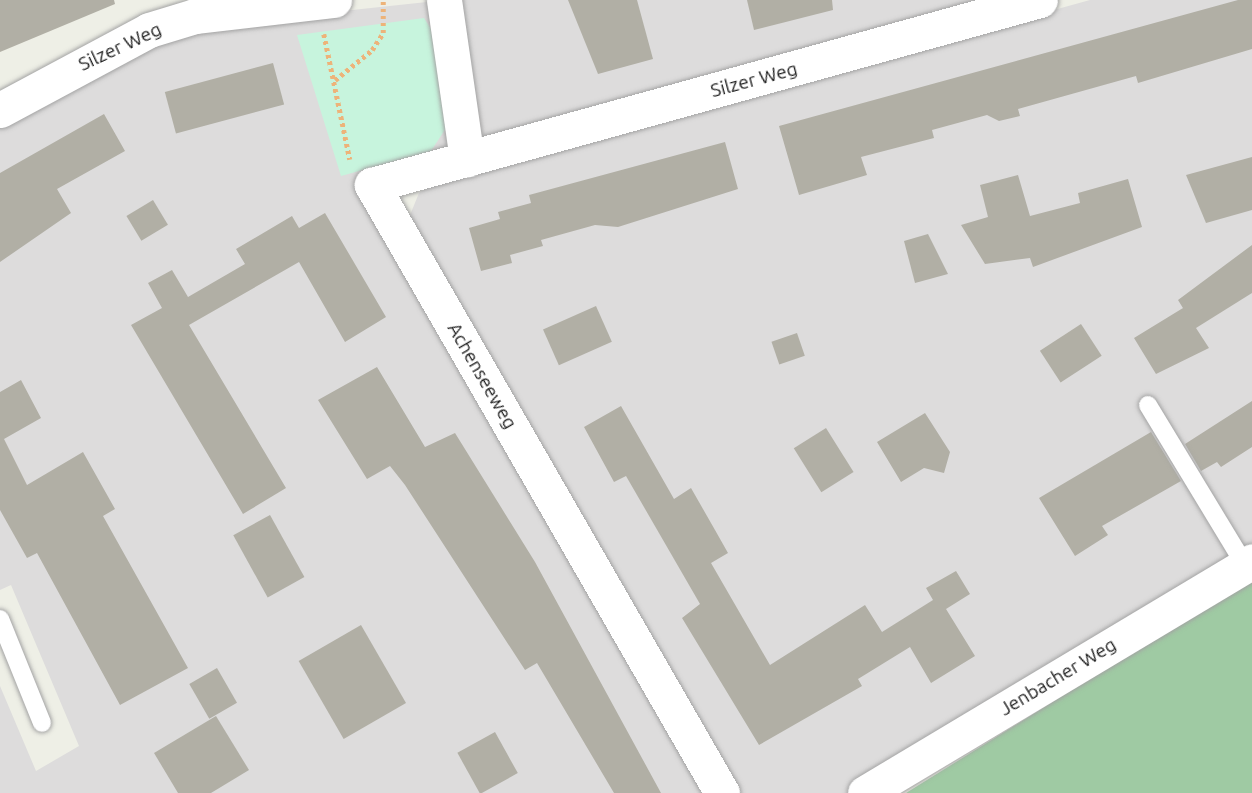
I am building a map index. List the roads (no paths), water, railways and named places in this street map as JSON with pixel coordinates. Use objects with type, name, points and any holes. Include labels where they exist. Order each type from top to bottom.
[{"type":"street","points":[[444,0],[467,159]]},
{"type":"street","name":"Silzer Weg","points":[[467,159],[1040,0]]},
{"type":"street","name":"Silzer Weg","points":[[0,110],[149,30],[195,16],[325,1]]},
{"type":"street","name":"Achenseeweg","points":[[467,159],[372,185],[722,793]]},
{"type":"street","name":"Jenbacher Weg","points":[[865,793],[1248,563]]},
{"type":"lane","points":[[1148,405],[1248,563]]},
{"type":"lane","points":[[0,619],[42,723]]}]
